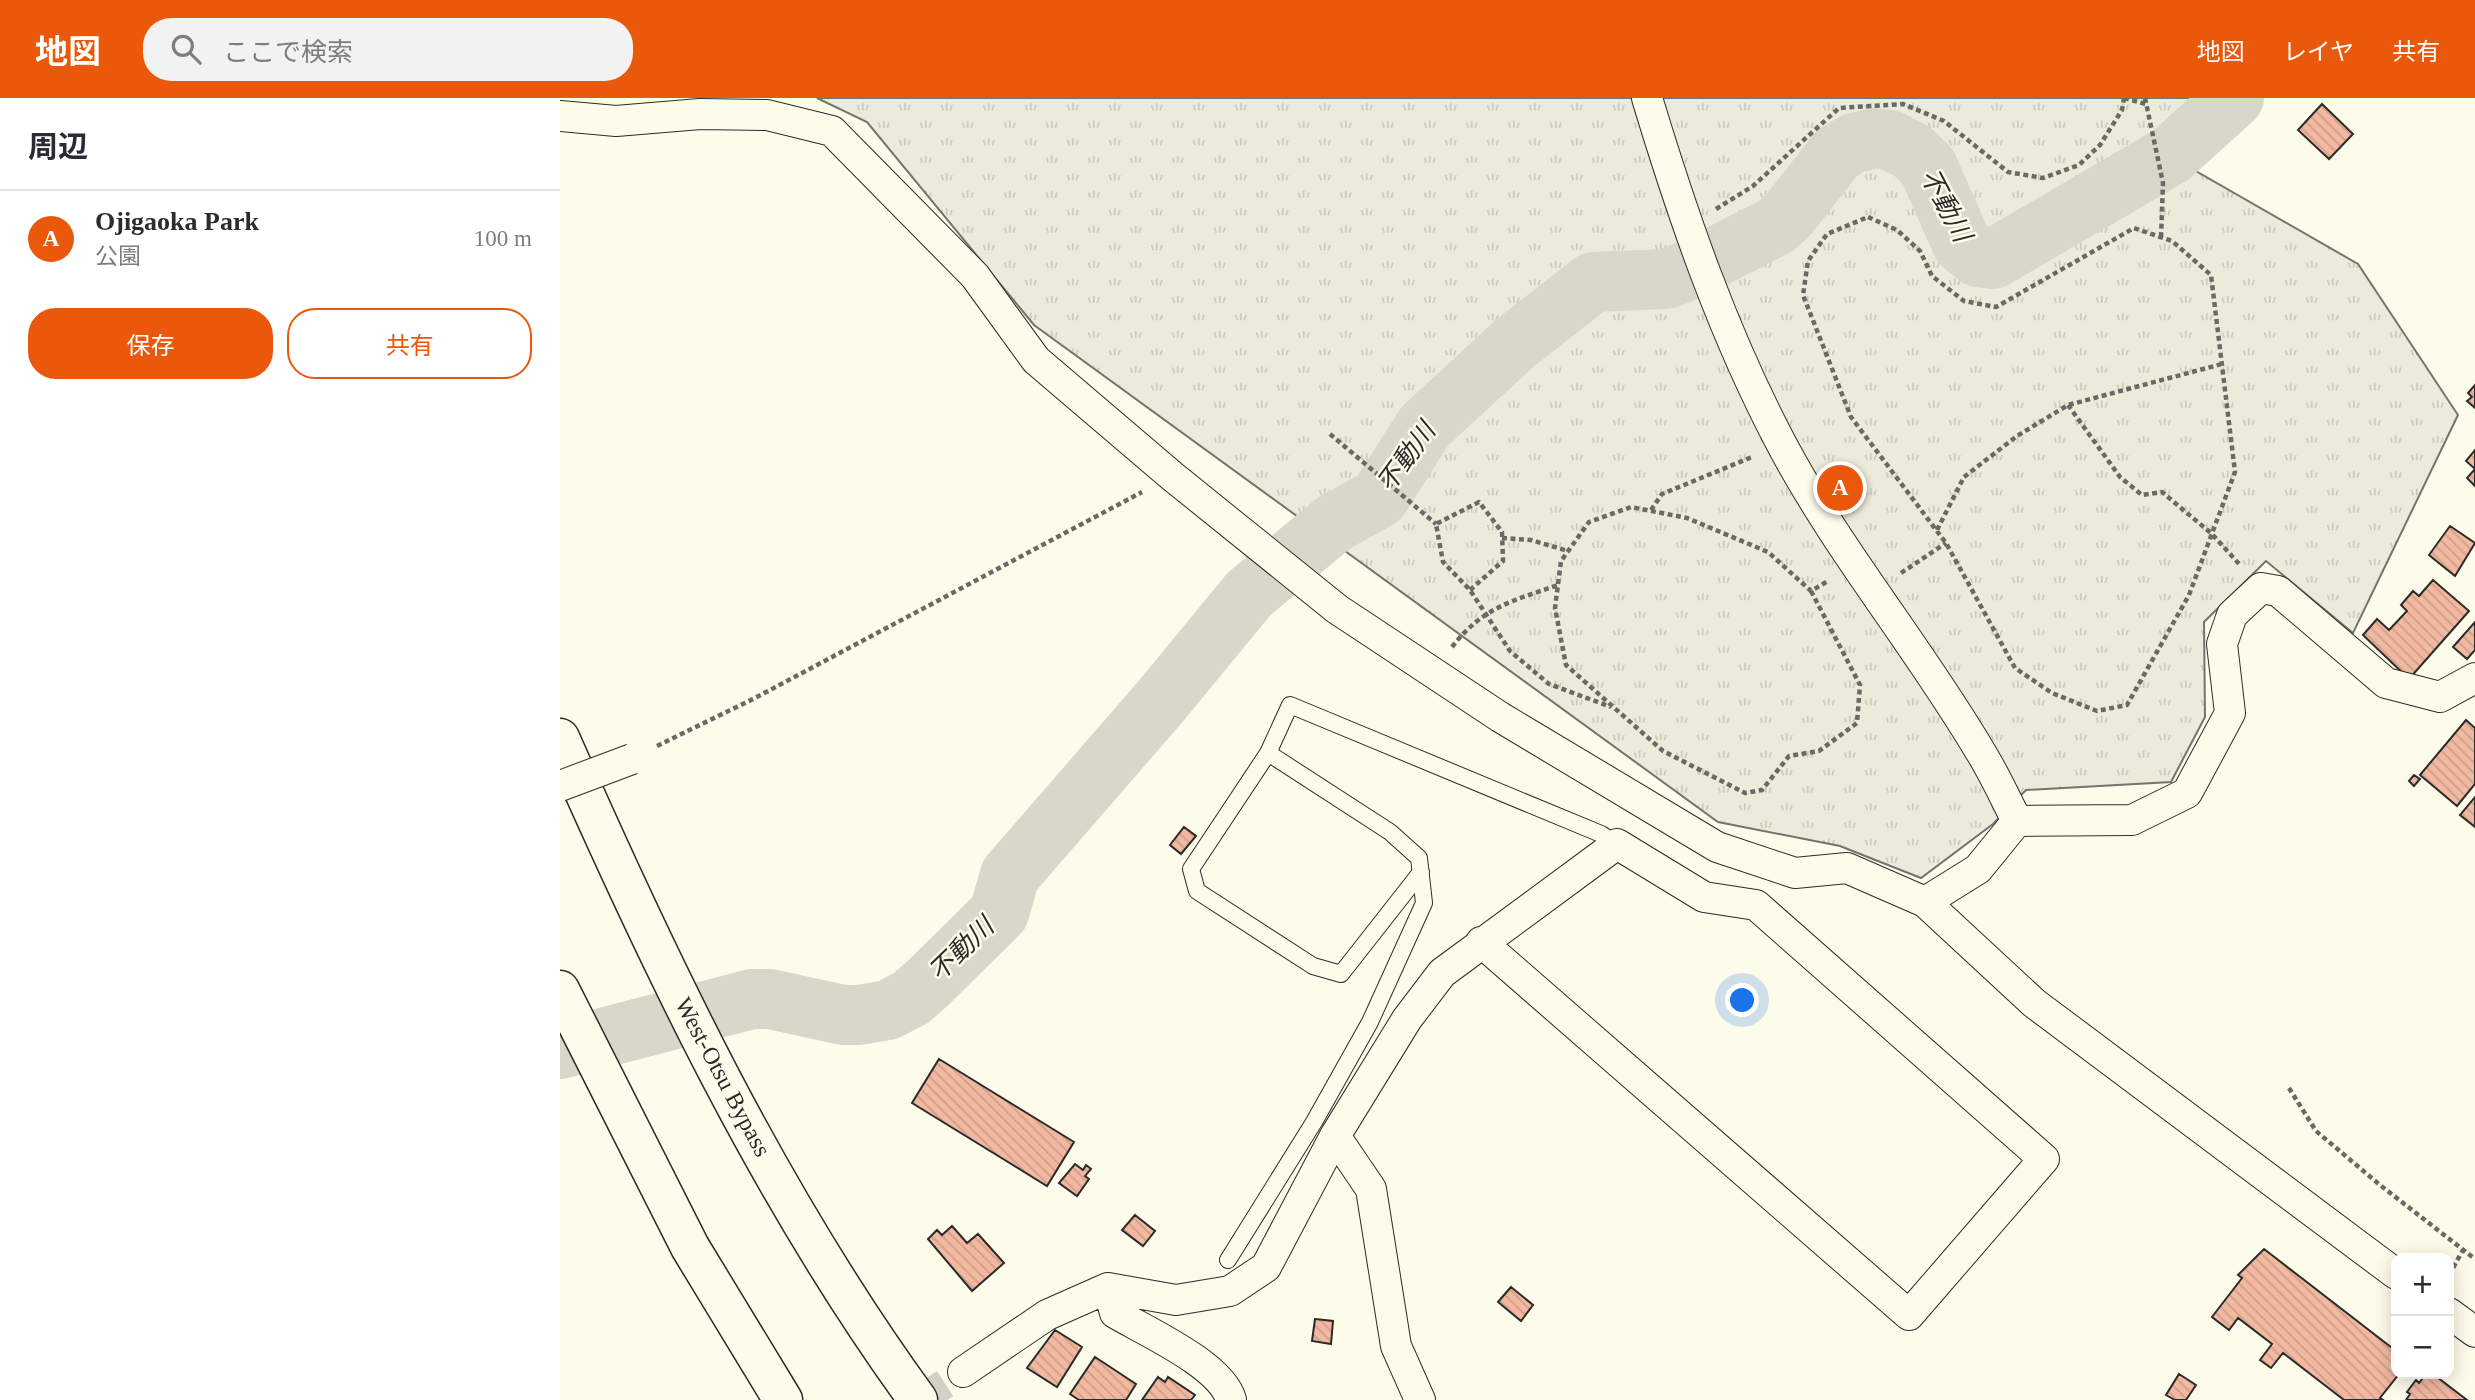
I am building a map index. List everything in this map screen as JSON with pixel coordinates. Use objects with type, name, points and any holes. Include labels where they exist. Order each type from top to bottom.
[{"type":"highway","name":"West-Otsu Bypass","points":[[560,738],[648,936],[738,1110],[853,1311],[918,1400]]},
{"type":"highway","points":[[560,991],[690,1247],[783,1400]]},
{"type":"street","points":[[1647,98],[1687,229],[1714,302],[1782,444],[1857,566],[1981,751],[2017,821]]},
{"type":"street","points":[[560,116],[616,121],[700,114],[768,114],[832,131],[975,276],[1036,360],[1172,476],[1336,609],[1500,717],[1717,847],[1795,873],[1847,868],[1925,902],[2034,1003],[2391,1270]]},
{"type":"street","points":[[2017,821],[2132,820],[2187,793],[2230,713],[2222,644],[2232,615],[2261,588],[2278,591],[2386,683],[2440,697],[2471,686]]},
{"type":"street","points":[[560,786],[632,759]]},
{"type":"street","points":[[1925,902],[1978,869],[2017,821]]},
{"type":"street","points":[[963,1372],[1047,1315],[1108,1288],[1176,1300],[1230,1291],[1265,1267],[1335,1136],[1407,1019],[1442,973],[1481,942],[1617,844],[1704,897],[1756,905],[2044,1159],[1909,1315],[1481,942]]},
{"type":"street","points":[[1772,919],[1795,873]]},
{"type":"street","points":[[1335,1136],[1371,1189],[1396,1346],[1420,1400]]},
{"type":"street","points":[[1108,1288],[1115,1313],[1210,1370],[1229,1390],[1231,1400]]},
{"type":"street","points":[[2453,1316],[2475,1332]]},
{"type":"lane","points":[[1421,872],[1341,974],[1313,966],[1198,891],[1191,869],[1268,753],[1290,705],[1601,834],[1617,844]]},
{"type":"lane","points":[[1228,1259],[1314,1122],[1370,1022],[1424,903],[1419,858],[1390,832],[1268,753]]},
{"type":"path","points":[[1687,229],[1753,186],[1839,108],[1903,104],[1944,121],[2008,172],[2043,178],[2079,165],[2100,145],[2122,110],[2124,98],[2146,101],[2163,183],[2161,238]]},
{"type":"path","points":[[1868,217],[1897,230],[1920,251],[1932,276],[1964,301],[1996,307],[2134,228],[2161,238],[2172,241],[2211,275],[2235,472],[2189,595],[2127,705],[2097,711],[2052,693],[2015,668],[1947,543],[1851,417],[1803,295],[1808,261],[1827,234],[1868,217]]},
{"type":"path","points":[[1937,531],[1964,477],[2017,436],[2068,405],[2222,364]]},
{"type":"path","points":[[2068,405],[2120,477],[2142,495],[2162,492],[2212,534],[2261,588]]},
{"type":"path","points":[[1330,434],[1436,524],[1443,562],[1470,590],[1510,652],[1549,684],[1615,708]]},
{"type":"path","points":[[1651,510],[1662,494],[1782,444]]},
{"type":"path","points":[[632,759],[755,698],[1172,476]]},
{"type":"path","points":[[1436,524],[1479,502],[1502,532],[1503,561],[1470,590]]},
{"type":"path","points":[[1631,507],[1651,510],[1687,518],[1768,552],[1811,591],[1860,685],[1857,723],[1819,751],[1789,756],[1762,790],[1745,793],[1663,751],[1566,665],[1555,608],[1561,561],[1589,522],[1631,507]]},
{"type":"path","points":[[1502,538],[1531,540],[1568,551]]},
{"type":"path","points":[[1874,591],[1947,543]]},
{"type":"path","points":[[1811,591],[1857,566]]},
{"type":"path","points":[[1432,673],[1469,625],[1485,613],[1558,585]]},
{"type":"path","points":[[2289,1088],[2316,1131],[2475,1259]]},
{"type":"path","points":[[2454,1266],[2463,1250]]},
{"type":"green space","points":[[817,98],[2251,98],[2182,163],[2358,264],[2458,415],[2353,633],[2266,561],[2204,622],[2205,717],[2171,782],[2026,790],[1993,824],[1921,878],[1840,846],[1718,822],[1034,325],[867,122]]},
{"type":"building","points":[[2322,104],[2353,134],[2329,159],[2298,130]]},
{"type":"building","points":[[2475,385],[2475,408],[2467,401],[2472,397],[2468,393]]},
{"type":"building","points":[[2475,450],[2475,469],[2466,461]]},
{"type":"building","points":[[2475,469],[2475,486],[2467,478]]},
{"type":"building","points":[[2450,526],[2475,543],[2455,576],[2429,555]]},
{"type":"building","points":[[2433,580],[2469,611],[2409,679],[2363,635],[2377,619],[2389,630],[2407,611],[2401,605],[2413,591],[2419,596]]},
{"type":"building","points":[[2475,622],[2475,650],[2467,659],[2453,647]]},
{"type":"building","points":[[2466,720],[2475,728],[2475,784],[2457,806],[2420,775]]},
{"type":"building","points":[[2414,775],[2420,779],[2414,786],[2409,781]]},
{"type":"building","points":[[2475,797],[2475,827],[2460,815]]},
{"type":"building","points":[[1184,827],[1196,836],[1181,854],[1170,845]]},
{"type":"building","points":[[939,1059],[1074,1142],[1047,1186],[912,1103]]},
{"type":"building","points":[[1075,1164],[1083,1170],[1086,1165],[1091,1169],[1085,1176],[1089,1179],[1077,1196],[1059,1183]]},
{"type":"building","points":[[1135,1215],[1155,1231],[1143,1246],[1122,1230]]},
{"type":"building","points":[[952,1226],[967,1243],[978,1234],[1004,1263],[972,1291],[928,1239],[937,1230],[942,1235]]},
{"type":"building","points":[[2264,1249],[2391,1347],[2391,1379],[2395,1379],[2380,1398],[2383,1400],[2344,1400],[2283,1353],[2271,1368],[2260,1360],[2272,1344],[2238,1318],[2229,1330],[2212,1317],[2242,1278],[2238,1275]]},
{"type":"building","points":[[1511,1287],[1533,1305],[1521,1321],[1498,1302]]},
{"type":"building","points":[[1315,1319],[1333,1321],[1331,1344],[1312,1341]]},
{"type":"building","points":[[1055,1330],[1082,1347],[1057,1387],[1027,1368]]},
{"type":"building","points":[[1095,1357],[1136,1384],[1126,1400],[1079,1400],[1070,1394]]},
{"type":"building","points":[[2179,1374],[2196,1385],[2186,1400],[2175,1400],[2166,1395]]},
{"type":"building","points":[[1158,1377],[1165,1382],[1168,1377],[1195,1395],[1191,1400],[1142,1400]]},
{"type":"building","points":[[2422,1379],[2440,1379],[2467,1400],[2406,1400],[2410,1394],[2407,1392],[2416,1380],[2419,1383]]},
{"type":"waterway","name":"不動川","points":[[560,1049],[752,999],[770,999],[843,1015],[859,1015],[888,1010],[911,998],[999,913],[1010,875],[1161,701],[1249,594],[1334,523],[1379,498],[1425,426],[1515,343],[1593,282],[1667,279],[1694,268],[1776,226],[1789,214],[1837,153],[1854,143],[1875,138],[1890,140],[1913,152],[1928,167],[1962,244],[1978,257],[1993,259],[2171,155],[2234,98]]},
{"type":"tunnel","points":[[920,1400],[963,1372]]},
{"type":"place","name":"Ojigaoka Park","points":[[1840,488]]}]
